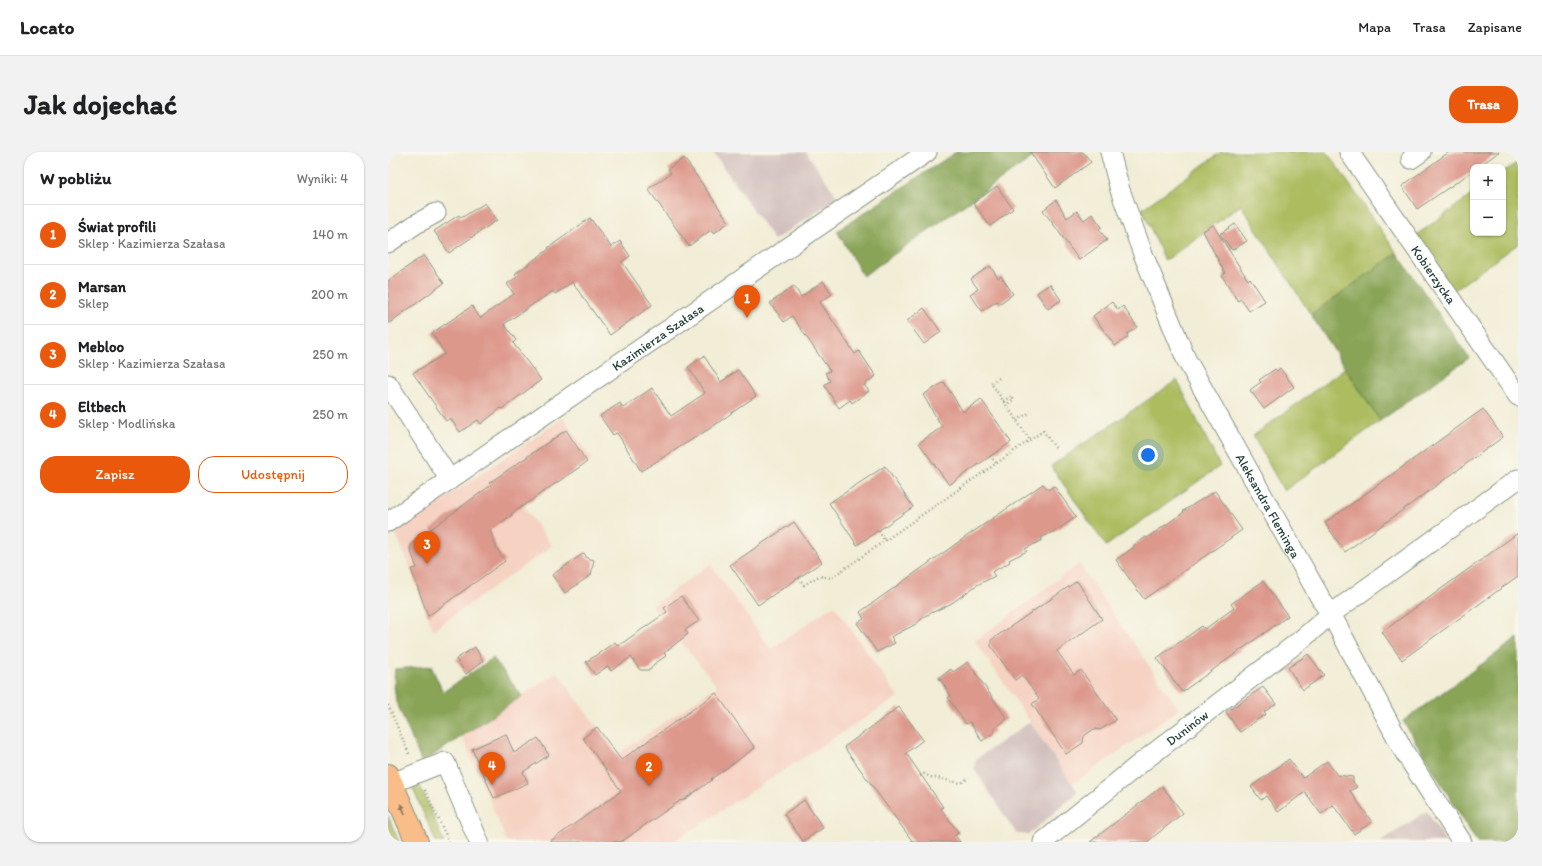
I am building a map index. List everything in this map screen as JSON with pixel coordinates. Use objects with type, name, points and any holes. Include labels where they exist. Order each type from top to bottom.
[{"type":"main road","points":[[390,779],[417,842]]},
{"type":"street","name":"Kazimierza Szałasa","points":[[388,522],[927,152]]},
{"type":"street","name":"Aleksandra Fleminga","points":[[1110,152],[1120,190],[1143,254],[1186,360],[1322,601],[1331,614],[1404,754],[1462,842]]},
{"type":"street","name":"Kobierzycka","points":[[1349,152],[1518,396]]},
{"type":"street","points":[[388,244],[416,224],[436,213]]},
{"type":"street","points":[[388,384],[450,480]]},
{"type":"street","name":"Duninów","points":[[1043,842],[1142,762],[1296,644],[1331,614],[1518,479]]},
{"type":"street","points":[[390,779],[445,762],[479,842]]},
{"type":"path","points":[[999,378],[991,383],[1030,440]]},
{"type":"path","points":[[1003,401],[1012,396],[1014,400],[1006,405]]},
{"type":"path","points":[[1016,420],[1031,412]]},
{"type":"path","points":[[799,578],[804,585],[819,576],[831,578],[1043,431],[1057,450]]},
{"type":"path","points":[[990,456],[996,463]]},
{"type":"path","points":[[879,531],[885,541]]},
{"type":"path","points":[[920,776],[924,774],[931,777],[961,783],[969,778]]},
{"type":"shaded area","points":[[713,152],[806,152],[838,198],[774,240]]},
{"type":"shaded area","points":[[563,418],[592,459],[526,503],[525,509],[552,546],[433,630],[411,569],[395,532]]},
{"type":"shaded area","points":[[710,564],[771,649],[834,605],[896,694],[899,696],[676,840],[677,842],[507,842],[462,736],[557,672],[617,755],[717,686],[652,606]]},
{"type":"shaded area","points":[[1079,564],[1179,709],[1073,784],[975,641]]},
{"type":"shaded area","points":[[1030,722],[1078,792],[1028,835],[1016,833],[974,769],[976,759]]},
{"type":"shaded area","points":[[1427,811],[1446,842],[1380,842]]},
{"type":"green space","points":[[956,152],[1040,152],[863,276],[837,231]]},
{"type":"green space","points":[[1221,152],[1327,152],[1397,253],[1311,315],[1241,205],[1165,261],[1142,209]]},
{"type":"green space","points":[[1518,162],[1518,244],[1453,291],[1415,236],[1470,196],[1470,236],[1506,236],[1506,170]]},
{"type":"green space","points":[[1397,253],[1469,358],[1380,421],[1311,315]]},
{"type":"green space","points":[[1345,368],[1380,421],[1284,491],[1253,436]]},
{"type":"green space","points":[[1177,380],[1220,466],[1106,546],[1051,466]]},
{"type":"green space","points":[[1518,638],[1518,842],[1477,842],[1403,721]]},
{"type":"green space","points":[[493,658],[522,696],[422,763],[396,701],[394,685],[395,669],[431,666],[443,692]]},
{"type":"green space","points":[[418,781],[444,842],[436,842],[413,789]]},
{"type":"green space","points":[[388,816],[399,842],[388,842]]},
{"type":"building","points":[[1030,152],[1083,152],[1091,162],[1055,188]]},
{"type":"building","points":[[1449,152],[1499,152],[1482,164],[1470,164],[1470,173],[1417,209],[1402,186]]},
{"type":"building","points":[[684,158],[729,222],[714,233],[711,230],[689,246],[648,189],[671,173],[668,169]]},
{"type":"building","points":[[997,186],[1013,209],[990,226],[973,203]]},
{"type":"building","points":[[1056,200],[1067,218],[1077,211],[1084,220],[1092,214],[1102,227],[1099,229],[1107,240],[1079,260],[1043,210]]},
{"type":"building","points":[[485,203],[497,220],[449,253],[434,231],[459,215],[461,218]]},
{"type":"building","points":[[590,218],[611,247],[620,241],[630,256],[622,262],[652,305],[610,335],[572,282],[555,294],[553,291],[504,324],[516,340],[513,343],[541,380],[481,424],[478,420],[460,432],[450,418],[446,421],[413,373],[445,354],[432,333],[472,306],[480,318],[514,294],[507,284],[517,277],[515,274]]},
{"type":"building","points":[[1235,224],[1247,241],[1232,250],[1220,234]]},
{"type":"building","points":[[1213,225],[1248,280],[1250,278],[1265,301],[1249,311],[1241,299],[1238,301],[1222,276],[1225,273],[1203,231]]},
{"type":"building","points":[[424,255],[444,283],[388,324],[388,281]]},
{"type":"building","points":[[990,266],[998,278],[1001,276],[1013,294],[999,304],[997,301],[982,311],[970,294],[978,289],[971,279]]},
{"type":"building","points":[[823,281],[832,294],[820,302],[855,354],[859,351],[876,376],[864,385],[869,391],[852,403],[850,400],[839,408],[824,385],[830,381],[825,373],[830,371],[792,316],[784,322],[770,303],[794,286],[801,297]]},
{"type":"building","points":[[1050,284],[1061,300],[1048,309],[1037,293]]},
{"type":"building","points":[[1112,302],[1118,310],[1123,306],[1137,327],[1127,334],[1128,337],[1115,346],[1093,316]]},
{"type":"building","points":[[924,308],[941,332],[924,344],[907,321]]},
{"type":"building","points":[[704,356],[721,382],[738,370],[756,396],[709,429],[641,471],[617,433],[613,435],[600,416],[620,403],[623,408],[652,388],[671,416],[705,393],[688,367]]},
{"type":"building","points":[[1280,368],[1294,387],[1264,409],[1250,390],[1261,382],[1259,380],[1275,369],[1277,371]]},
{"type":"building","points":[[944,382],[963,412],[981,399],[1011,442],[949,485],[919,443],[942,427],[923,395]]},
{"type":"building","points":[[1483,409],[1503,437],[1345,552],[1325,523]]},
{"type":"building","points":[[566,430],[587,462],[490,530],[497,549],[505,561],[428,616],[411,569],[417,568],[410,549],[412,543],[433,533],[431,529],[491,485],[489,483]]},
{"type":"building","points":[[885,466],[913,507],[857,545],[829,503]]},
{"type":"building","points":[[1043,484],[1048,490],[1054,486],[1076,517],[1060,528],[1041,538],[1042,540],[1025,549],[1027,551],[1009,560],[1010,562],[992,572],[995,576],[977,585],[952,603],[925,616],[916,624],[891,637],[895,643],[877,652],[857,623],[864,619],[860,612]]},
{"type":"building","points":[[1215,491],[1242,530],[1144,599],[1116,560],[1134,547],[1133,546],[1184,512],[1183,511]]},
{"type":"building","points":[[794,522],[822,562],[758,605],[730,565]]},
{"type":"building","points":[[1518,533],[1518,576],[1402,660],[1382,632]]},
{"type":"building","points":[[584,553],[587,558],[594,560],[591,575],[565,593],[552,575]]},
{"type":"building","points":[[1077,581],[1102,619],[1057,651],[1074,675],[1081,670],[1116,720],[1100,730],[1094,729],[1084,736],[1083,743],[1066,754],[1032,704],[1039,699],[1022,675],[1015,680],[991,646],[991,640]]},
{"type":"building","points":[[1263,581],[1288,616],[1182,692],[1157,658],[1202,626],[1205,629],[1234,608],[1231,604]]},
{"type":"building","points":[[681,596],[699,621],[685,630],[688,634],[664,653],[666,656],[654,664],[650,670],[640,670],[631,657],[611,671],[608,666],[595,675],[586,662],[615,642],[618,646],[667,612],[664,608]]},
{"type":"building","points":[[475,647],[483,661],[466,674],[456,659]]},
{"type":"building","points":[[1308,654],[1324,675],[1303,690],[1288,668]]},
{"type":"building","points":[[968,662],[1007,719],[993,729],[995,732],[982,741],[970,722],[966,724],[948,698],[951,696],[939,678],[951,669],[953,672]]},
{"type":"building","points":[[1263,687],[1276,704],[1264,712],[1266,714],[1240,732],[1226,712]]},
{"type":"building","points":[[716,693],[755,748],[711,779],[712,780],[621,842],[549,842],[621,791],[583,738],[597,727],[621,760]]},
{"type":"building","points":[[899,707],[923,740],[906,753],[943,807],[941,809],[959,833],[955,835],[960,842],[913,842],[844,747]]},
{"type":"building","points":[[506,734],[514,753],[538,738],[549,755],[523,772],[528,783],[494,798],[472,749]]},
{"type":"building","points":[[1289,759],[1303,778],[1327,761],[1337,775],[1353,777],[1353,782],[1357,787],[1350,791],[1372,822],[1354,834],[1333,805],[1321,814],[1305,792],[1278,812],[1266,796],[1261,800],[1251,787]]},
{"type":"building","points":[[1162,786],[1183,813],[1147,842],[1090,842]]},
{"type":"building","points":[[804,800],[823,828],[803,841],[784,814]]},
{"type":"place","name":"Świat profili","points":[[747,318]]},
{"type":"place","name":"Mebloo","points":[[427,564]]},
{"type":"place","name":"Eltbech","points":[[492,785]]},
{"type":"place","name":"Marsan","points":[[649,786]]}]
